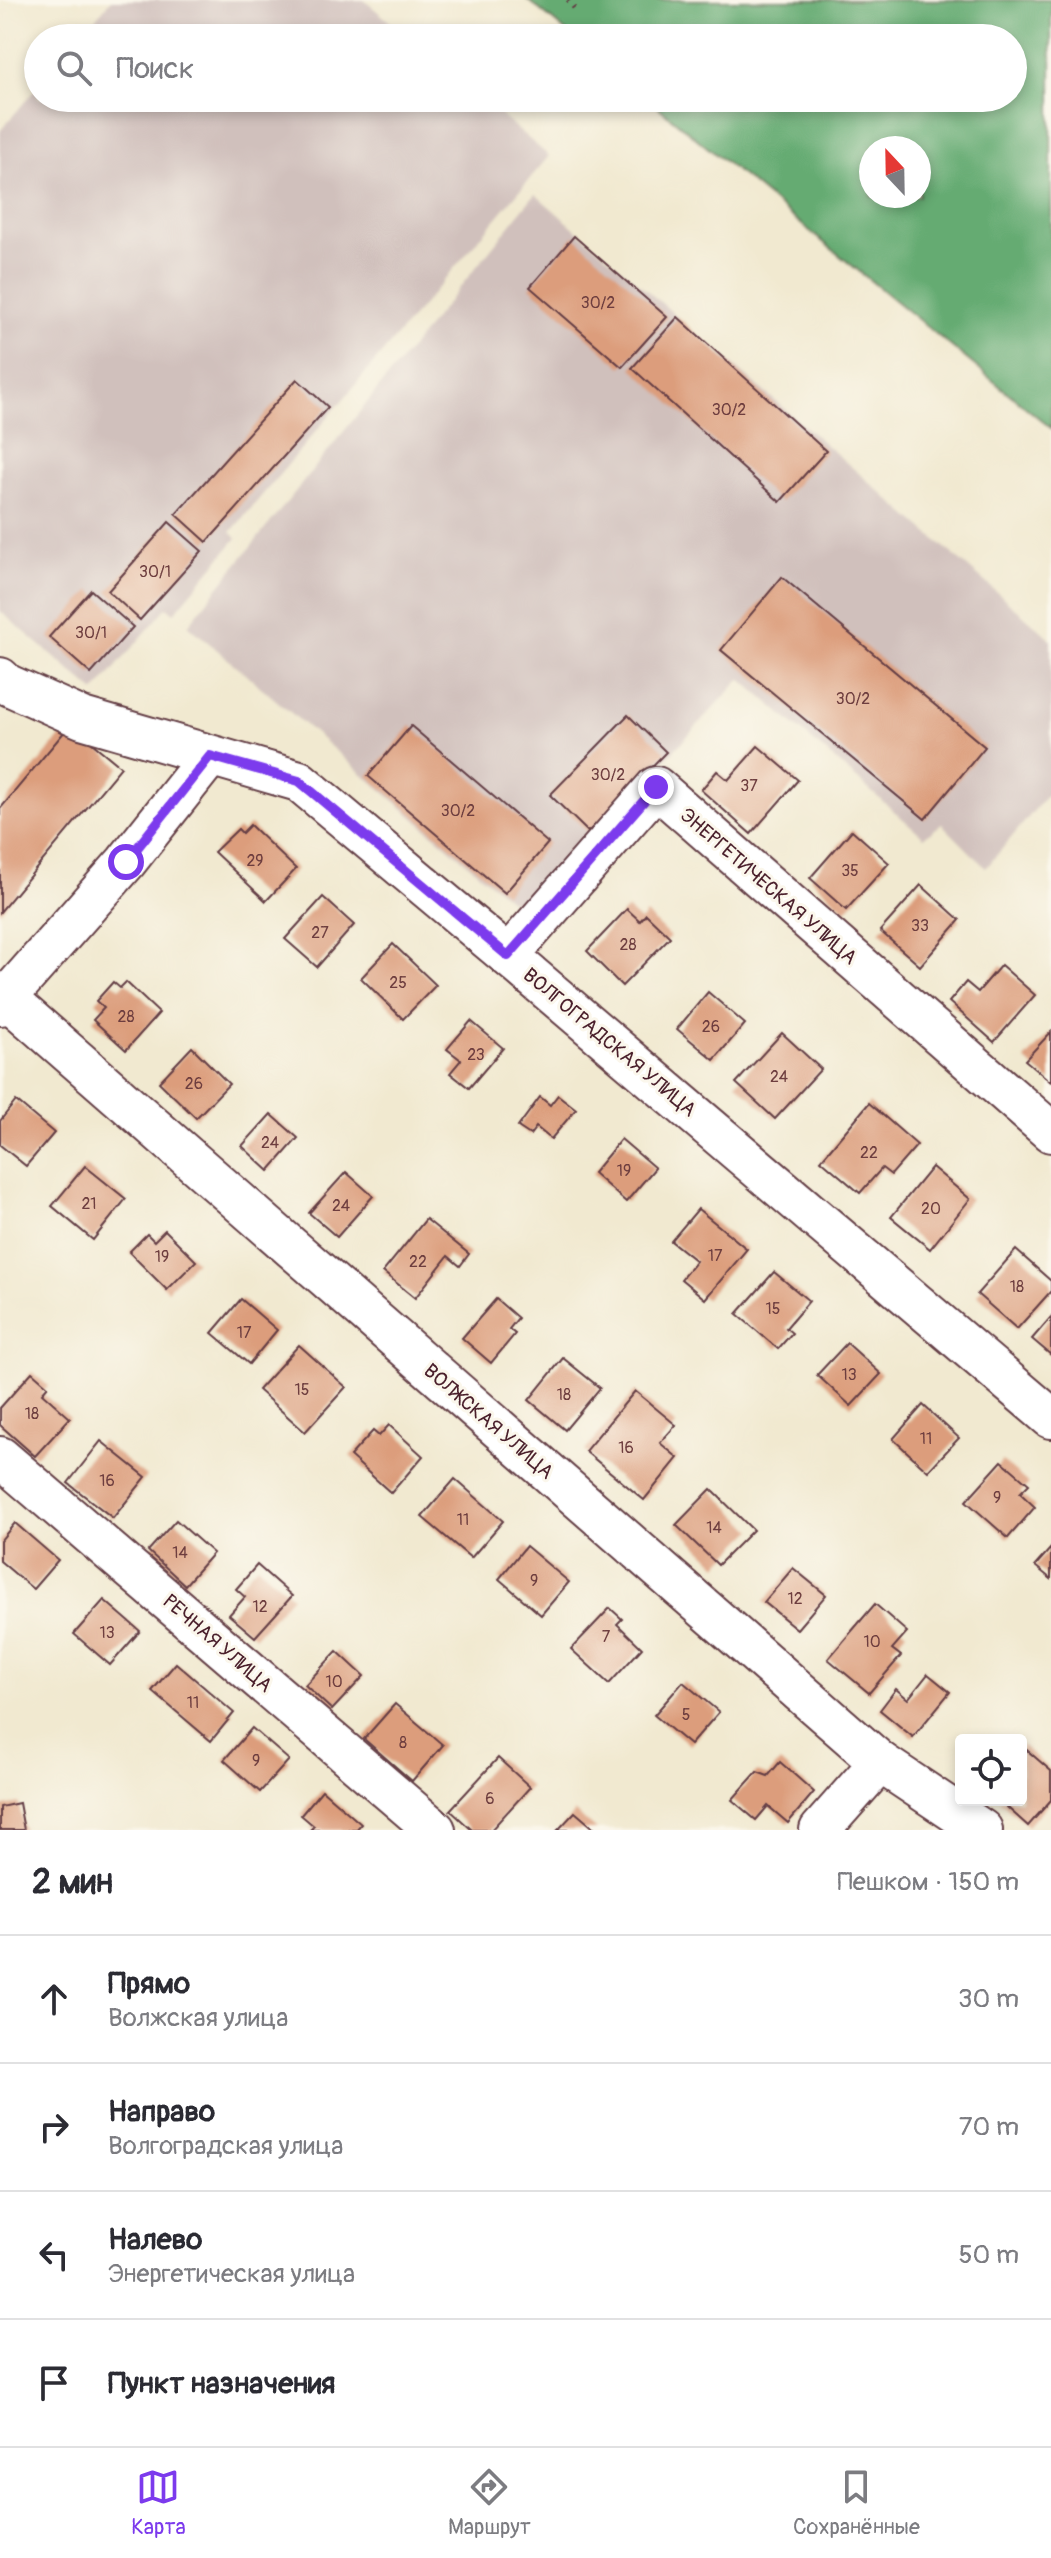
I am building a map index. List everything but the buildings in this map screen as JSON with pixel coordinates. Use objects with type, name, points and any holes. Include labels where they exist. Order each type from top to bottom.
[{"type":"street","name":"ВОЛГОГРАДСКАЯ УЛИЦА","points":[[0,678],[6,684],[82,718],[299,781],[1051,1418]]},
{"type":"street","name":"ВОЛЖСКАЯ УЛИЦА","points":[[210,756],[126,862],[3,1002],[880,1762],[982,1830]]},
{"type":"street","name":"ЭНЕРГЕТИЧЕСКАЯ УЛИЦА","points":[[508,956],[656,787],[1051,1132]]},
{"type":"street","name":"РЕЧНАЯ УЛИЦА","points":[[0,1457],[435,1830]]},
{"type":"street","points":[[820,1830],[880,1762]]},
{"type":"path","points":[[568,0],[574,8]]},
{"type":"shaded area","points":[[111,0],[364,0],[392,24],[91,24]]},
{"type":"shaded area","points":[[24,103],[24,112],[497,112],[549,156],[231,532],[237,538],[174,613],[167,607],[95,692],[0,611],[0,131]]},
{"type":"shaded area","points":[[535,194],[1051,639],[1051,790],[986,868],[942,824],[924,837],[741,679],[523,911],[188,625]]},
{"type":"green space","points":[[528,0],[1051,0],[1051,428],[664,112],[1027,112],[1027,24],[557,24]]},
{"type":"route","points":[[126,862],[210,756],[299,781],[508,956],[656,787]]}]
